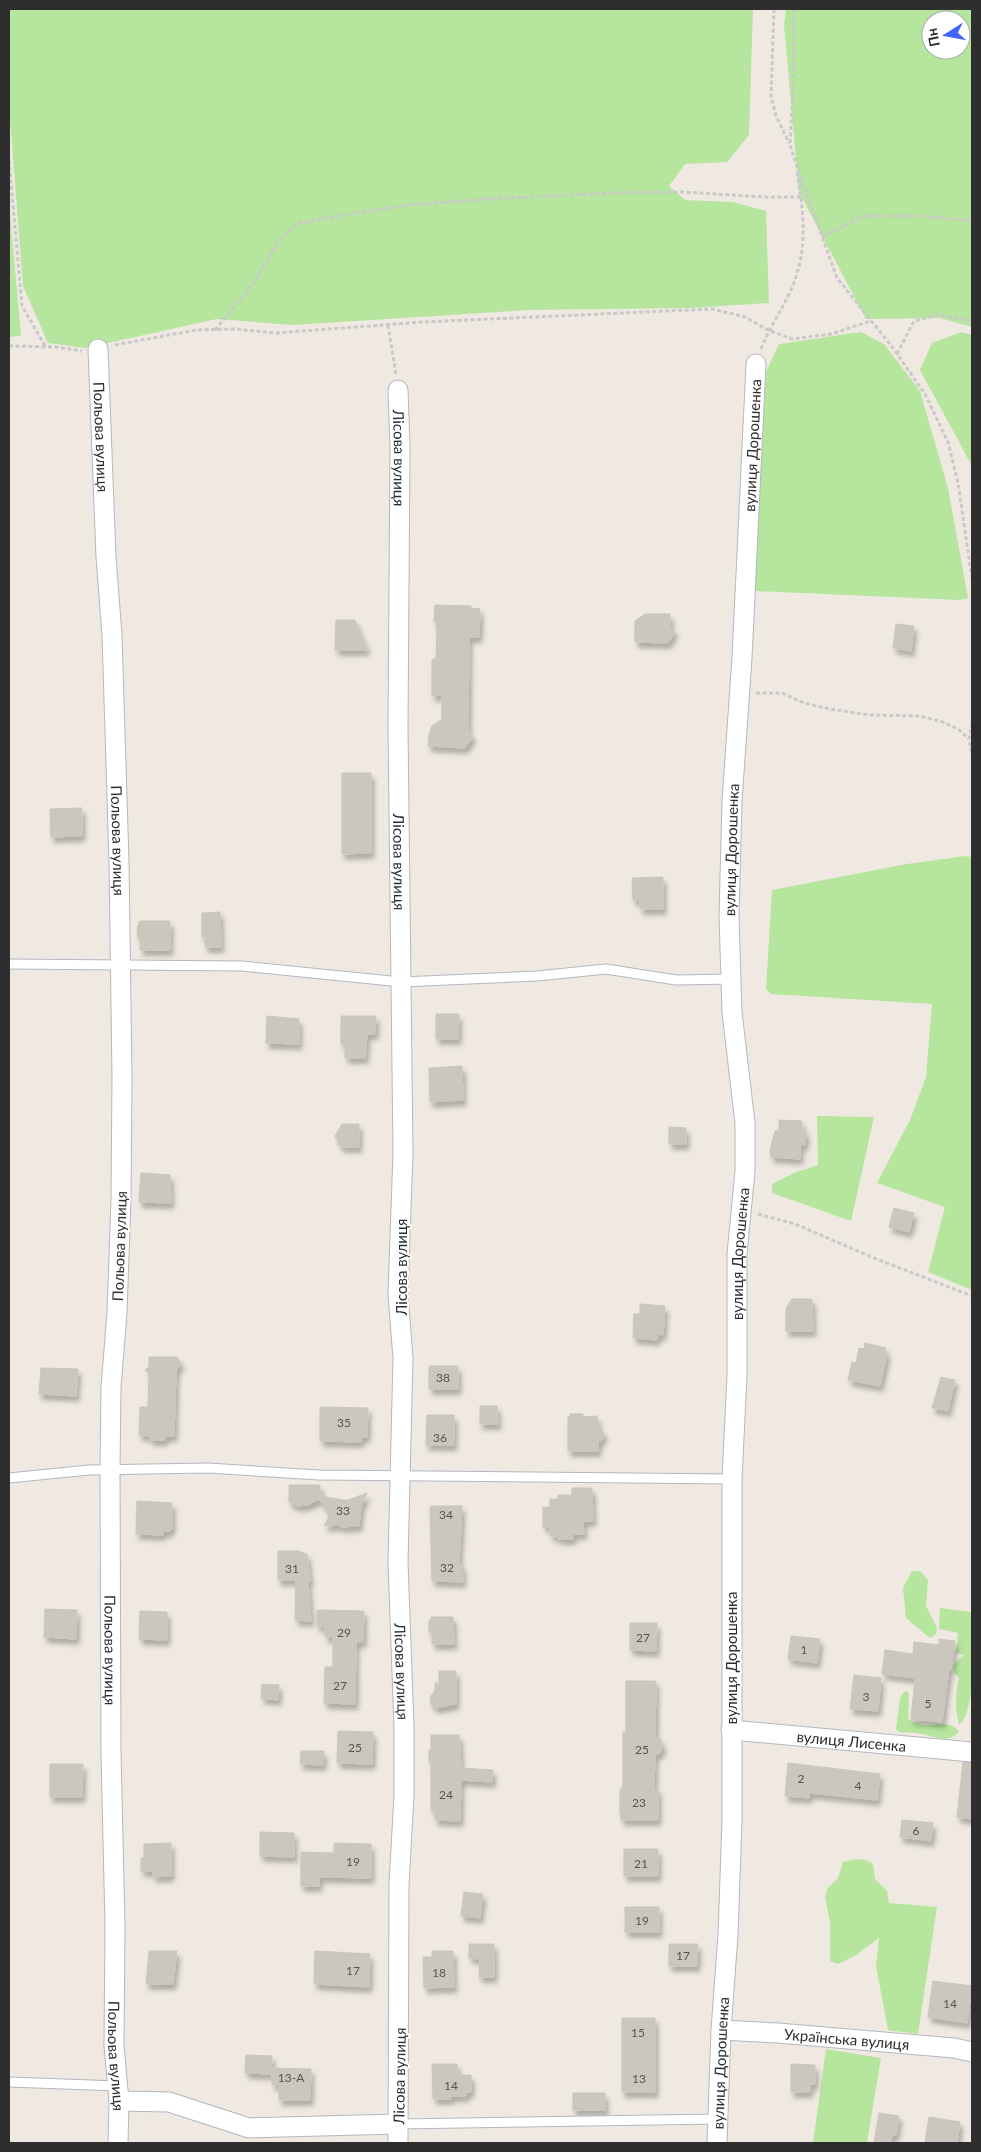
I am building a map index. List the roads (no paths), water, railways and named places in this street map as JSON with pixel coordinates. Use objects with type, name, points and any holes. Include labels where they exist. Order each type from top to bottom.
[{"type":"street","name":"Польова вулиця","points":[[98,350],[106,557],[112,635],[120,964],[121,1199],[117,1313],[111,1387],[110,1470],[111,1743],[115,1925],[114,2046],[118,2094],[118,2143]]},
{"type":"street","name":"вулиця Дорошенка","points":[[717,2143],[732,1820],[732,1479],[737,1376],[737,1254],[745,1172],[745,1123],[732,1012],[729,916],[732,800],[756,364]]},
{"type":"street","name":"Лісова вулиця","points":[[398,390],[400,446],[398,727],[403,1153],[398,1294],[403,1358],[398,1562],[404,1737],[404,1795],[399,1884],[398,2143]]},
{"type":"street","name":"вулиця Лисенка","points":[[731,1730],[972,1752]]},
{"type":"street","name":"Українська вулиця","points":[[721,2030],[778,2032],[944,2047],[972,2052]]},
{"type":"street","points":[[118,2094],[169,2102],[249,2128],[398,2124]]},
{"type":"lane","points":[[9,964],[242,966],[401,982],[537,976],[606,969],[676,980],[731,979]]},
{"type":"lane","points":[[9,1478],[110,1470],[208,1468],[319,1475],[732,1479]]},
{"type":"lane","points":[[9,2082],[118,2094]]},
{"type":"lane","points":[[398,2124],[717,2119]]}]
